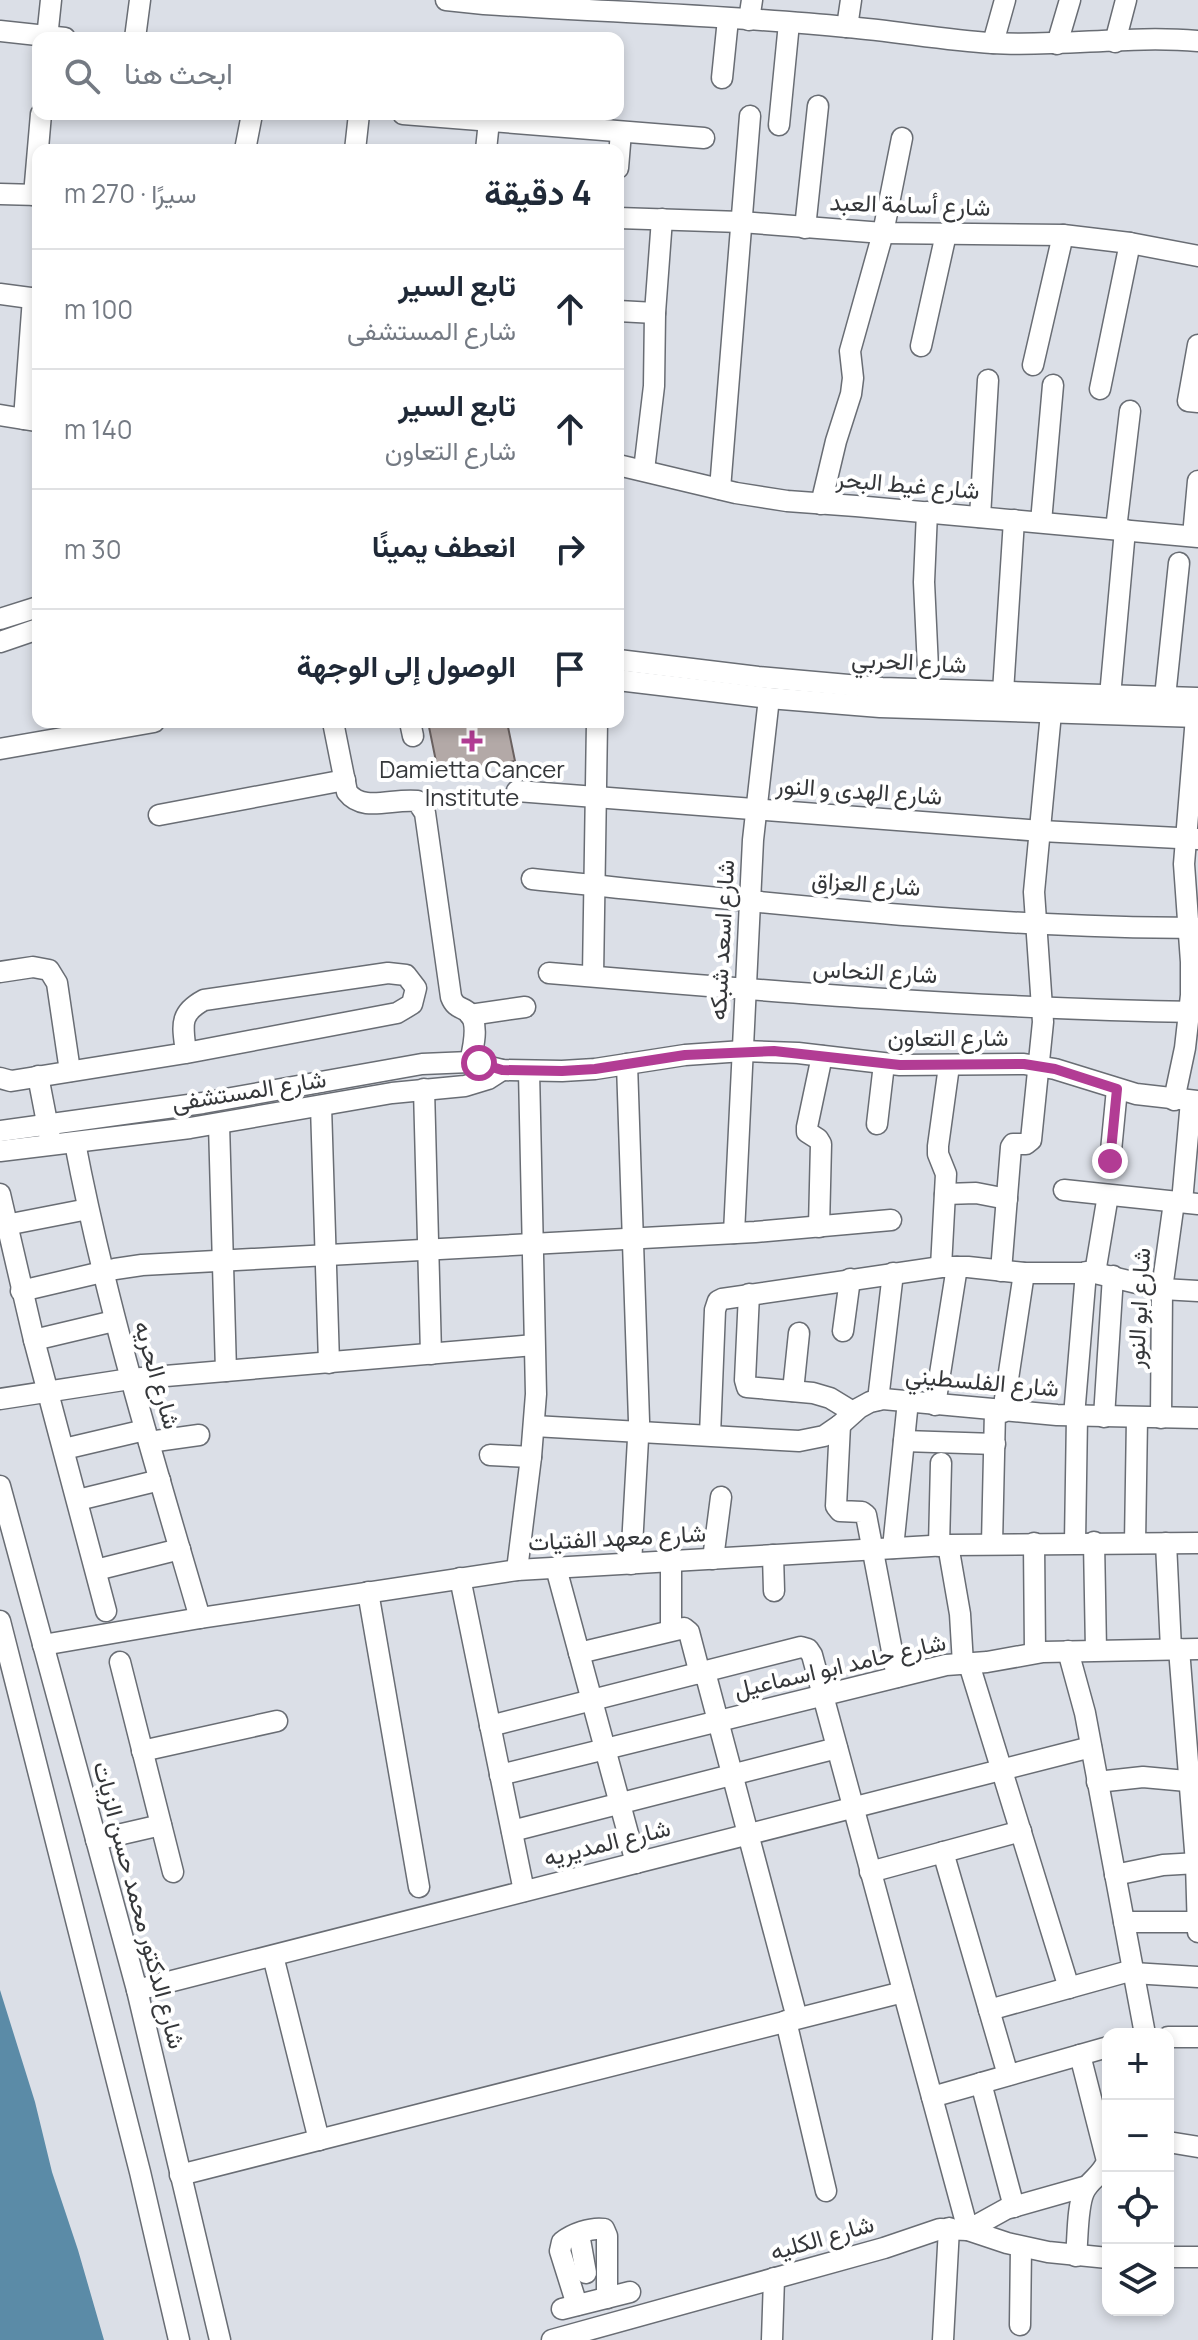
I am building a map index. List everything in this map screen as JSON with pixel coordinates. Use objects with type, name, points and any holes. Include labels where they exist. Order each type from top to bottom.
[{"type":"street","points":[[51,0],[53,32]]},
{"type":"street","points":[[137,32],[140,0]]},
{"type":"street","points":[[446,0],[728,19],[751,10],[789,23],[993,43],[1198,41]]},
{"type":"street","points":[[847,27],[851,0]]},
{"type":"street","points":[[993,43],[1005,0]]},
{"type":"street","points":[[1057,44],[1070,0]]},
{"type":"street","points":[[1115,42],[1126,0]]},
{"type":"street","points":[[722,78],[728,19]]},
{"type":"street","points":[[779,125],[789,23]]},
{"type":"street","points":[[0,31],[32,35]]},
{"type":"street","points":[[805,228],[818,106]]},
{"type":"street","points":[[720,489],[750,116]]},
{"type":"street","points":[[39,144],[41,120]]},
{"type":"street","points":[[246,144],[251,120]]},
{"type":"street","points":[[356,144],[358,120]]},
{"type":"street","points":[[477,120],[704,138]]},
{"type":"street","points":[[487,144],[489,121]]},
{"type":"street","points":[[620,144],[621,132]]},
{"type":"street","points":[[821,504],[851,394],[850,351],[883,233],[902,138]]},
{"type":"street","points":[[0,194],[32,195]]},
{"type":"street","name":"شارع أسامة العبد","points":[[624,218],[741,222],[883,233],[1063,235],[1198,256]]},
{"type":"street","points":[[644,470],[652,403],[662,219]]},
{"type":"street","points":[[921,346],[946,234]]},
{"type":"street","points":[[1033,365],[1063,235]]},
{"type":"street","points":[[1100,389],[1130,243]]},
{"type":"street","points":[[0,294],[32,298]]},
{"type":"street","points":[[624,311],[655,313]]},
{"type":"street","points":[[1193,402],[1198,345]]},
{"type":"street","points":[[980,517],[988,380]]},
{"type":"street","points":[[1041,522],[1053,385]]},
{"type":"street","points":[[0,415],[31,420],[32,396]]},
{"type":"street","points":[[1097,702],[1120,530],[1130,411]]},
{"type":"street","name":"شارع غيط البحر","points":[[624,466],[770,499],[1196,537]]},
{"type":"street","points":[[1196,537],[1198,481]]},
{"type":"street","points":[[927,512],[924,582],[929,690]]},
{"type":"street","points":[[1003,692],[1014,520]]},
{"type":"street","points":[[1165,697],[1179,563]]},
{"type":"street","points":[[7,616],[32,609]]},
{"type":"street","points":[[7,616],[30,631]]},
{"type":"street","points":[[0,642],[30,631]]},
{"type":"street","name":"شارع الحربي","points":[[624,661],[789,680],[1003,692],[1197,711]]},
{"type":"street","name":"شارع الحربي","points":[[624,681],[769,698],[896,708],[1051,713],[1097,702],[1165,697],[1197,711]]},
{"type":"street","name":"شارع اسعد شبكه","points":[[734,1233],[755,809],[769,698]]},
{"type":"street","name":"شارع ابو النور","points":[[1161,1418],[1162,1289],[1185,1203],[1188,1100],[1182,1065],[1194,1012],[1191,970],[1193,928],[1184,890],[1191,839],[1197,711]]},
{"type":"street","points":[[1001,1271],[1011,1147],[1031,1140],[1039,1066],[1043,1007],[1035,924],[1035,877],[1051,713]]},
{"type":"street","points":[[0,749],[120,728]]},
{"type":"street","points":[[334,728],[347,792],[354,801],[365,804],[402,799],[417,801],[425,813],[451,997],[473,1021],[470,1062]]},
{"type":"street","points":[[593,976],[597,728]]},
{"type":"street","points":[[159,815],[345,780]]},
{"type":"street","name":"شارع الهدى و النور","points":[[517,791],[1041,831],[1191,839]]},
{"type":"street","name":"شارع العزاق","points":[[532,879],[749,901],[1035,924],[1193,928]]},
{"type":"street","points":[[0,972],[33,967],[49,970],[57,983],[70,1071]]},
{"type":"street","points":[[0,1078],[11,1081],[186,1053],[397,1013],[412,1004],[416,988],[406,975],[388,973],[204,1000],[190,1008],[182,1023],[186,1053]]},
{"type":"street","name":"شارع النحاس","points":[[549,973],[746,990],[1043,1007],[1194,1012]]},
{"type":"street","points":[[470,1015],[525,1007]]},
{"type":"street","name":"شارع التعاون","points":[[743,1051],[774,1051],[884,1064],[1039,1066],[1117,1089],[1188,1100]]},
{"type":"street","name":"شارع المستشفى","points":[[0,1131],[229,1099],[406,1066],[470,1062],[502,1070],[586,1070],[685,1055],[743,1051]]},
{"type":"street","points":[[819,1227],[821,1144],[809,1134],[807,1127],[822,1056]]},
{"type":"street","points":[[627,1064],[639,1431],[631,1564]]},
{"type":"street","points":[[877,1124],[884,1064]]},
{"type":"street","points":[[935,1405],[949,1267],[946,1174],[938,1146],[949,1066]]},
{"type":"street","name":"شارع المستشفى","points":[[0,1151],[219,1124],[424,1089],[473,1085],[502,1070]]},
{"type":"street","points":[[517,1570],[534,1426],[529,1071]]},
{"type":"street","points":[[38,1076],[51,1146]]},
{"type":"street","points":[[424,1089],[431,1354]]},
{"type":"street","points":[[1110,1161],[1117,1089]]},
{"type":"street","points":[[321,1106],[329,1363]]},
{"type":"street","points":[[219,1124],[226,1371]]},
{"type":"street","name":"شارع الحريه","points":[[75,1143],[114,1321],[200,1618]]},
{"type":"street","points":[[1064,1190],[1185,1203]]},
{"type":"street","points":[[945,1194],[976,1193],[1007,1199]]},
{"type":"street","points":[[0,1194],[21,1291],[106,1611]]},
{"type":"street","points":[[1096,1650],[1076,1416],[1108,1195]]},
{"type":"street","points":[[6,1225],[88,1209]]},
{"type":"street","points":[[21,1291],[136,1266],[734,1233],[891,1220]]},
{"type":"street","points":[[710,1435],[716,1305],[722,1299],[949,1267],[1024,1273],[1098,1274],[1162,1289],[1198,1291]]},
{"type":"street","points":[[878,1400],[893,1273]]},
{"type":"street","points":[[992,1544],[995,1444],[1024,1273]]},
{"type":"street","points":[[1098,1274],[1104,1417]]},
{"type":"street","points":[[843,1331],[850,1279]]},
{"type":"street","points":[[749,1294],[745,1384],[751,1389],[822,1395],[847,1419],[836,1506],[843,1512],[864,1513],[897,1677]]},
{"type":"street","points":[[34,1340],[114,1321]]},
{"type":"street","points":[[793,1391],[799,1333]]},
{"type":"street","points":[[0,1399],[130,1379],[534,1345]]},
{"type":"street","name":"شارع الفلسطيني","points":[[534,1426],[799,1441],[824,1436],[864,1404],[878,1400],[1076,1416],[1198,1418]]},
{"type":"street","points":[[893,1548],[908,1401]]},
{"type":"street","points":[[1135,1543],[1137,1418]]},
{"type":"street","points":[[64,1449],[147,1436],[199,1435]]},
{"type":"street","points":[[904,1441],[995,1444]]},
{"type":"street","points":[[490,1455],[531,1457]]},
{"type":"street","points":[[941,1463],[944,1545],[960,1614],[966,1664],[1069,1988]]},
{"type":"street","points":[[78,1500],[160,1480]]},
{"type":"street","name":"شارع الدكتور محمد حسن الزيات","points":[[0,1486],[137,1990],[220,2340]]},
{"type":"street","points":[[713,1559],[721,1497]]},
{"type":"street","points":[[1034,1543],[1035,1652]]},
{"type":"street","points":[[1166,1543],[1183,1649],[1194,1781],[1198,1932]]},
{"type":"street","name":"شارع معهد الفتيات","points":[[43,1645],[517,1570],[944,1545],[1198,1543]]},
{"type":"street","points":[[96,1570],[180,1549]]},
{"type":"street","points":[[773,1555],[774,1591]]},
{"type":"street","points":[[671,1561],[671,1630]]},
{"type":"street","points":[[556,1568],[636,1863]]},
{"type":"street","points":[[460,1578],[524,1891]]},
{"type":"street","points":[[368,1592],[419,1887]]},
{"type":"street","points":[[0,1621],[136,2157],[179,2340]]},
{"type":"street","points":[[579,1653],[671,1630],[682,1628],[689,1632],[718,1721],[748,1834],[792,2020],[826,2191]]},
{"type":"street","points":[[490,1726],[805,1647],[812,1655],[932,2097],[959,2229],[943,2340]]},
{"type":"street","name":"شارع حامد ابو اسماعيل","points":[[500,1775],[946,1665],[1035,1652],[1183,1649]]},
{"type":"street","points":[[1068,1651],[1091,1747],[1144,2028]]},
{"type":"street","points":[[120,1662],[173,1872]]},
{"type":"street","points":[[142,1751],[277,1721]]},
{"type":"street","name":"شارع المديريه","points":[[137,1990],[1091,1747]]},
{"type":"street","points":[[512,1831],[837,1748]]},
{"type":"street","points":[[1097,1782],[1143,1777],[1194,1781]]},
{"type":"street","points":[[96,1840],[161,1825]]},
{"type":"street","points":[[870,1872],[1021,1831]]},
{"type":"street","points":[[943,1852],[1008,2075]]},
{"type":"street","points":[[1115,1875],[1163,1865],[1197,1863]]},
{"type":"street","points":[[1124,1922],[1198,1922]]},
{"type":"street","points":[[273,1956],[319,2140]]},
{"type":"street","points":[[989,2010],[1133,1972],[1198,1977]]},
{"type":"street","points":[[180,2175],[903,1992]]},
{"type":"street","points":[[1174,2037],[1198,2037]]},
{"type":"street","points":[[932,2097],[1102,2049]]},
{"type":"street","points":[[1080,2055],[1102,2121]]},
{"type":"street","points":[[981,2083],[1014,2207]]},
{"type":"street","points":[[1174,2143],[1198,2147]]},
{"type":"street","points":[[1076,2256],[1081,2199],[1087,2186],[1102,2172]]},
{"type":"street","name":"شارع الكليه","points":[[552,2340],[884,2248],[931,2231],[959,2229],[1014,2207],[1087,2186]]},
{"type":"street","points":[[585,2304],[607,2236],[604,2229],[597,2228],[569,2237],[562,2242],[560,2251],[585,2304],[598,2327]]},
{"type":"street","points":[[959,2229],[1021,2247],[1102,2258]]},
{"type":"street","points":[[579,2234],[586,2273]]},
{"type":"street","points":[[1020,2325],[1021,2247]]},
{"type":"street","points":[[1174,2257],[1198,2257]]},
{"type":"street","points":[[772,2340],[774,2278]]},
{"type":"street","points":[[585,2304],[630,2292]]},
{"type":"water","points":[[0,1990],[35,2102],[52,2172],[104,2340],[0,2340]]},
{"type":"building","name":"Damietta Cancer Institute","points":[[429,728],[508,728],[515,761],[439,776]]},
{"type":"place","name":"Damietta Cancer Institute","points":[[472,741]]},
{"type":"route","points":[[479,1063],[502,1070],[546,1072],[595,1069],[685,1055],[774,1051],[900,1065],[1039,1066],[1117,1089],[1110,1161]]}]
